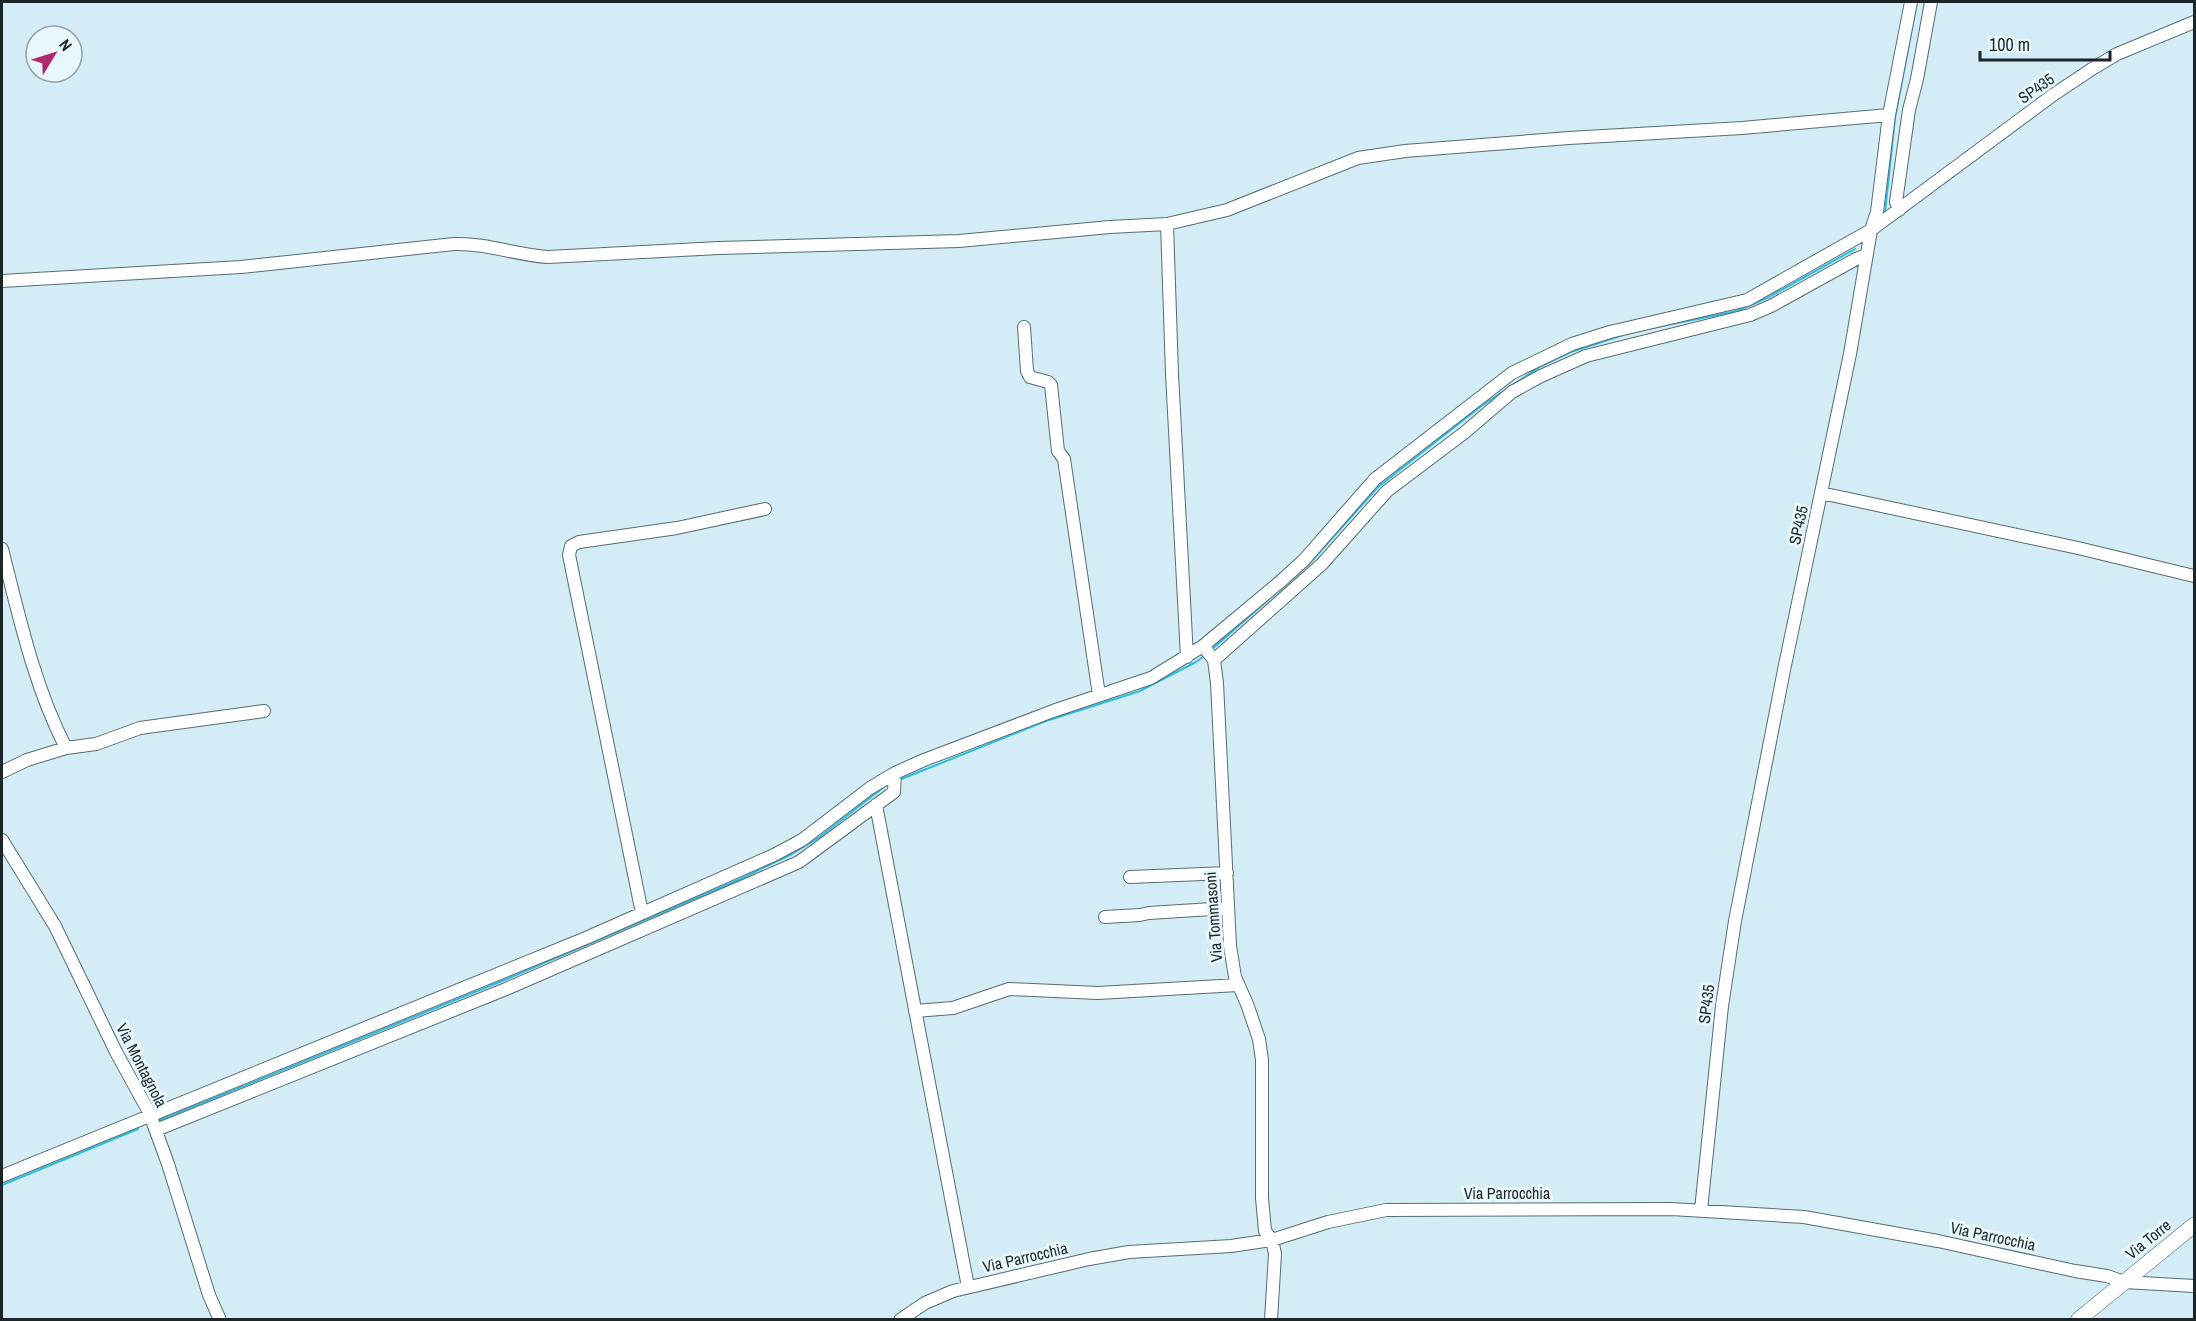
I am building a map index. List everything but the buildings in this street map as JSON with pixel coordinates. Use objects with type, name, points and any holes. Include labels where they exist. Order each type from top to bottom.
[{"type":"main road","name":"Via Torre","points":[[2078,1320],[2194,1225]]},
{"type":"street","points":[[2,1176],[565,946],[787,849],[870,788],[894,779],[934,756],[1098,695],[1151,678],[1187,657],[1209,653],[1314,572],[1387,491],[1464,433],[1512,373],[1572,344],[1610,332],[1747,300],[1871,230],[1877,212],[1889,115],[1911,2]]},
{"type":"street","points":[[1899,210],[1896,202],[1909,110],[1931,2]]},
{"type":"street","name":"SP435","points":[[1701,1210],[1721,1017],[1734,921],[1850,354],[1871,230],[2092,69],[2117,54],[2194,22]]},
{"type":"street","points":[[2,281],[241,267],[454,244],[475,243],[548,257],[719,248],[959,241],[1110,226],[1167,224],[1227,210],[1358,158],[1405,151],[1569,138],[1742,128],[1889,115]]},
{"type":"street","points":[[1167,224],[1172,374],[1187,657]]},
{"type":"street","points":[[1209,653],[1304,560],[1376,479],[1460,415],[1498,393],[1586,356],[1760,311],[1866,255]]},
{"type":"street","points":[[1024,327],[1027,371],[1030,377],[1051,385],[1058,451],[1064,459],[1098,695]]},
{"type":"street","points":[[1821,493],[2078,548],[2194,576]]},
{"type":"street","points":[[642,913],[569,555],[572,546],[579,542],[677,528],[765,508]]},
{"type":"street","points":[[2,549],[25,637],[50,717],[66,748]]},
{"type":"street","name":"Via Tommasoni","points":[[1209,653],[1227,873],[1230,946],[1235,977],[1259,1039],[1262,1060],[1262,1198],[1265,1231],[1272,1240],[1275,1254],[1271,1320]]},
{"type":"street","points":[[2,772],[27,760],[66,748],[96,744],[140,728],[264,711]]},
{"type":"street","points":[[156,1130],[506,988],[799,862],[894,792],[894,779]]},
{"type":"street","points":[[876,805],[968,1287]]},
{"type":"street","name":"Via Montagnola","points":[[2,840],[55,926],[151,1116],[220,1320]]},
{"type":"street","points":[[1130,877],[1227,873]]},
{"type":"street","points":[[1105,917],[1228,908]]},
{"type":"street","points":[[915,1011],[953,1008],[1010,989],[1098,993],[1238,985]]},
{"type":"street","name":"Via Parrocchia","points":[[900,1320],[925,1303],[968,1287],[1112,1254],[1231,1246],[1272,1240],[1328,1222],[1386,1210],[1701,1210],[1804,1217],[1868,1227],[2107,1276],[2124,1282],[2194,1287]]},
{"type":"waterway","points":[[1885,213],[1895,118],[1917,2]]},
{"type":"waterway","points":[[1652,328],[1737,311],[1767,298],[1855,249]]},
{"type":"waterway","points":[[1211,650],[1309,564],[1378,487],[1480,407],[1541,366],[1571,352],[1623,335]]},
{"type":"waterway","points":[[899,780],[1046,721],[1140,691],[1204,656]]},
{"type":"waterway","points":[[160,1120],[502,981],[738,880],[792,854],[818,838],[888,784]]},
{"type":"waterway","points":[[2,1185],[138,1129]]}]
